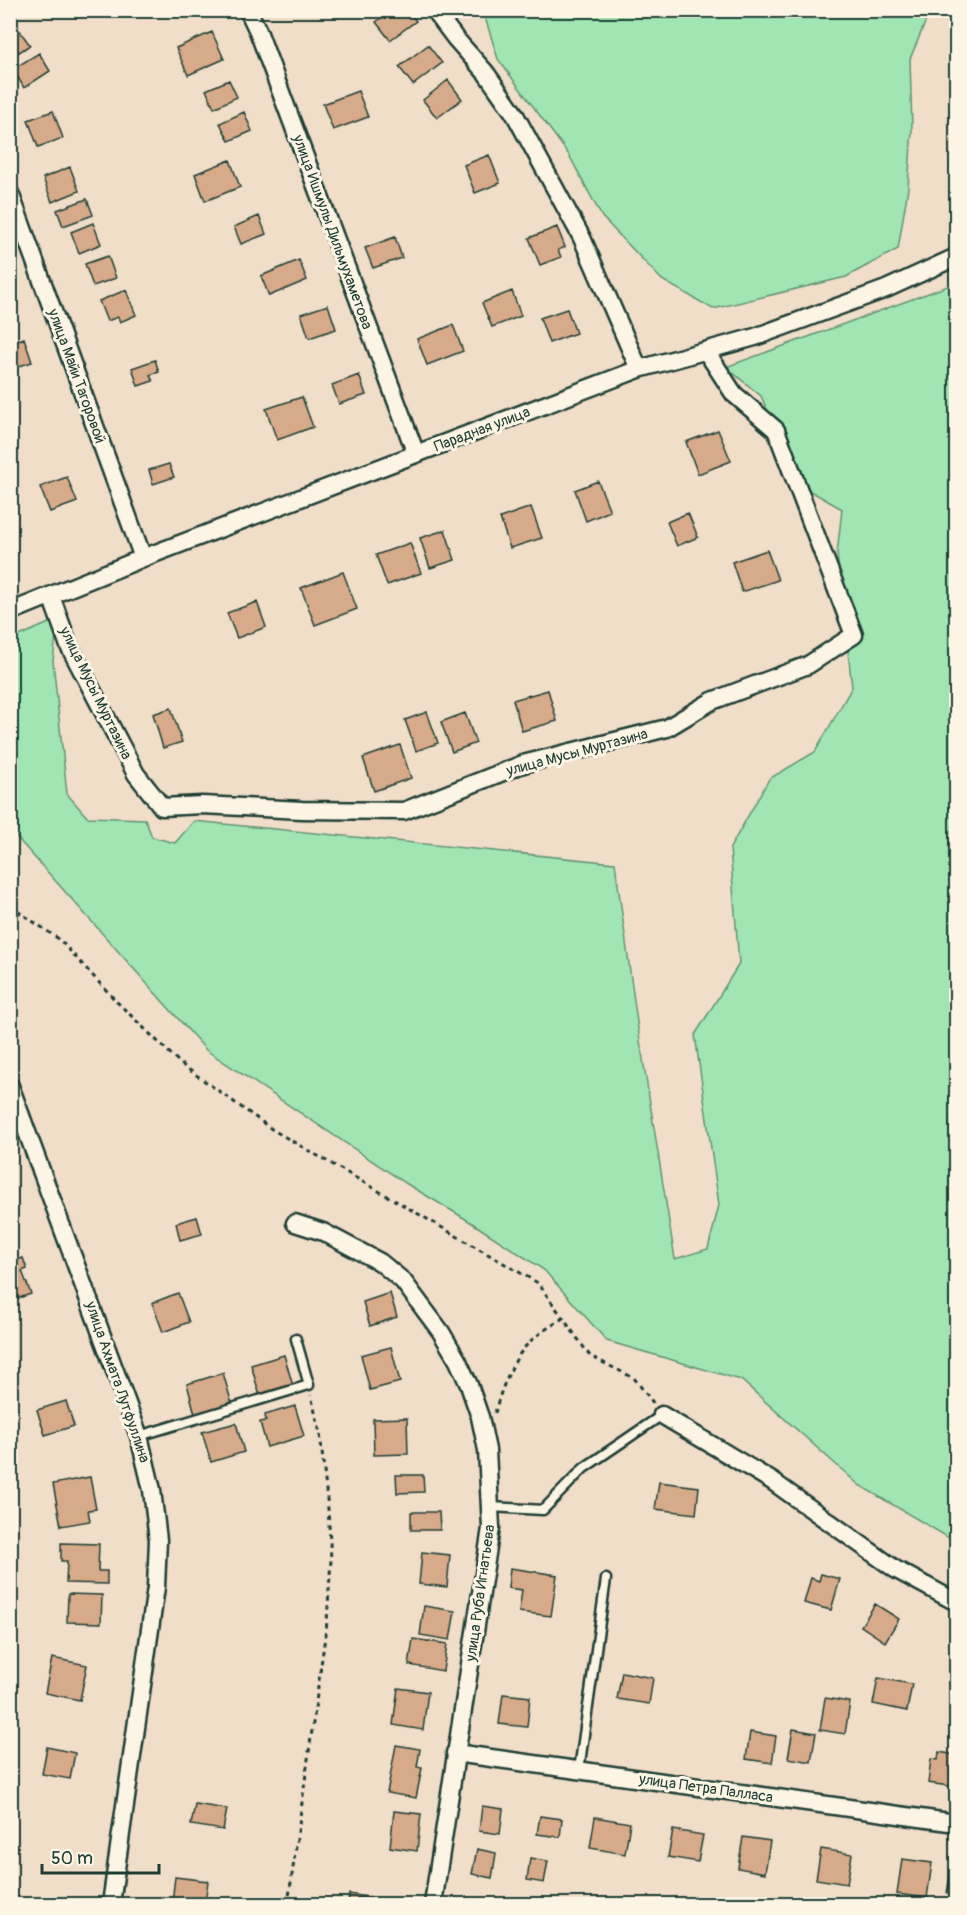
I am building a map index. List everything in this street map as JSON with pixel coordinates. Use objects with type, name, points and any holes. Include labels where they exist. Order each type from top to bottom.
[{"type":"street","name":"улица Ишмулы Дильмухаметова","points":[[248,10],[258,31],[416,454]]},
{"type":"street","points":[[435,10],[454,38],[486,73],[514,113],[582,238],[639,369]]},
{"type":"street","name":"улица Майи Тагоровой","points":[[10,194],[143,558]]},
{"type":"street","name":"Парадная улица","points":[[10,612],[143,558],[639,369],[754,337],[886,289],[957,257]]},
{"type":"street","name":"улица Мусы Муртазина","points":[[51,596],[69,646],[136,774],[162,807],[202,805],[302,810],[404,811],[523,764],[667,728],[712,701],[808,665],[854,635],[776,430],[734,394],[706,351]]},
{"type":"street","name":"улица Ахмата Лутфуллина","points":[[10,1086],[139,1437],[152,1490],[158,1540],[156,1587],[111,1905]]},
{"type":"street","name":"улица Руба Игнатьева","points":[[295,1223],[323,1232],[380,1262],[403,1281],[441,1332],[458,1361],[480,1417],[487,1450],[491,1528],[433,1905]]},
{"type":"street","points":[[662,1415],[772,1481],[895,1569],[957,1602]]},
{"type":"street","name":"улица Петра Палласа","points":[[456,1753],[957,1823]]},
{"type":"lane","points":[[139,1437],[309,1384],[296,1339]]},
{"type":"lane","points":[[490,1507],[543,1510],[584,1468],[662,1415]]},
{"type":"lane","points":[[579,1770],[606,1579]]},
{"type":"path","points":[[10,906],[59,939],[117,1002],[181,1064],[273,1130],[538,1283],[590,1356],[634,1378],[662,1415]]},
{"type":"path","points":[[494,1416],[499,1394],[524,1348],[563,1318]]},
{"type":"path","points":[[288,1905],[327,1622],[331,1559],[320,1433],[309,1384]]},
{"type":"green space","points":[[483,11],[930,11],[910,59],[912,130],[908,188],[898,249],[846,277],[713,309],[662,280],[602,217],[569,155],[498,59]]},
{"type":"green space","points":[[956,283],[956,1542],[859,1485],[741,1380],[607,1341],[544,1270],[407,1184],[206,1050],[11,831],[10,640],[58,619],[53,661],[67,794],[87,817],[145,819],[152,837],[175,843],[194,821],[615,863],[637,1022],[675,1259],[708,1249],[719,1205],[695,1035],[739,964],[730,848],[769,779],[815,752],[852,687],[837,554],[842,509],[805,488],[792,469],[761,396],[726,367]]},
{"type":"building","points":[[391,10],[408,10],[416,21],[390,40],[376,22]]},
{"type":"building","points":[[19,30],[30,45],[10,58],[10,35]]},
{"type":"building","points":[[212,32],[224,59],[188,75],[176,48]]},
{"type":"building","points":[[428,45],[442,63],[413,85],[399,67]]},
{"type":"building","points":[[39,53],[50,71],[24,88],[13,69]]},
{"type":"building","points":[[229,80],[237,97],[214,108],[206,90]]},
{"type":"building","points":[[448,80],[462,99],[437,118],[423,100]]},
{"type":"building","points":[[358,91],[368,117],[333,130],[323,104]]},
{"type":"building","points":[[53,111],[63,138],[38,147],[28,120]]},
{"type":"building","points":[[244,112],[252,131],[229,141],[220,123]]},
{"type":"building","points":[[489,155],[500,183],[475,193],[464,165]]},
{"type":"building","points":[[230,160],[240,187],[205,201],[195,174]]},
{"type":"building","points":[[70,167],[79,191],[52,202],[43,178]]},
{"type":"building","points":[[87,199],[93,215],[63,226],[57,210]]},
{"type":"building","points":[[259,216],[266,234],[241,244],[234,227]]},
{"type":"building","points":[[93,223],[101,244],[79,253],[71,232]]},
{"type":"building","points":[[557,227],[565,247],[558,250],[561,257],[540,265],[529,238]]},
{"type":"building","points":[[395,237],[402,258],[373,268],[365,248]]},
{"type":"building","points":[[108,256],[116,278],[93,286],[85,264]]},
{"type":"building","points":[[299,260],[307,280],[269,296],[261,276]]},
{"type":"building","points":[[126,290],[136,315],[120,322],[118,317],[107,321],[99,301]]},
{"type":"building","points":[[512,291],[521,316],[492,327],[482,303]]},
{"type":"building","points":[[328,305],[336,329],[309,338],[301,314]]},
{"type":"building","points":[[567,309],[576,333],[549,343],[540,318]]},
{"type":"building","points":[[453,325],[463,351],[427,365],[417,339]]},
{"type":"building","points":[[24,338],[32,362],[10,369],[10,343]]},
{"type":"building","points":[[155,360],[159,372],[150,375],[153,381],[138,386],[132,368]]},
{"type":"building","points":[[359,375],[366,395],[339,404],[332,385]]},
{"type":"building","points":[[302,397],[313,427],[277,440],[266,409]]},
{"type":"building","points":[[718,430],[731,461],[698,474],[686,442]]},
{"type":"building","points":[[169,464],[174,477],[153,484],[149,470]]},
{"type":"building","points":[[67,477],[77,502],[50,512],[40,487]]},
{"type":"building","points":[[598,481],[610,511],[586,521],[575,490]]},
{"type":"building","points":[[531,507],[542,538],[510,548],[500,518]]},
{"type":"building","points":[[688,513],[698,537],[677,546],[667,522]]},
{"type":"building","points":[[445,530],[455,560],[430,568],[420,538]]},
{"type":"building","points":[[410,543],[421,573],[387,585],[376,555]]},
{"type":"building","points":[[767,550],[778,580],[742,592],[732,562]]},
{"type":"building","points":[[343,572],[357,609],[315,625],[301,588]]},
{"type":"building","points":[[257,602],[266,627],[237,638],[227,613]]},
{"type":"building","points":[[548,690],[557,721],[522,731],[513,700]]},
{"type":"building","points":[[171,708],[182,742],[163,748],[153,714]]},
{"type":"building","points":[[427,712],[438,743],[416,751],[405,720]]},
{"type":"building","points":[[465,713],[476,743],[452,752],[441,722]]},
{"type":"building","points":[[400,745],[411,778],[374,791],[363,758]]},
{"type":"building","points":[[197,1217],[202,1234],[180,1240],[176,1223]]},
{"type":"building","points":[[23,1258],[27,1269],[22,1271],[31,1294],[10,1301],[10,1262]]},
{"type":"building","points":[[178,1293],[189,1322],[163,1332],[152,1303]]},
{"type":"building","points":[[390,1293],[397,1317],[370,1326],[363,1302]]},
{"type":"building","points":[[391,1347],[400,1382],[370,1390],[361,1355]]},
{"type":"building","points":[[284,1355],[293,1386],[260,1396],[251,1365]]},
{"type":"building","points":[[223,1373],[232,1404],[195,1414],[187,1384]]},
{"type":"building","points":[[66,1401],[74,1426],[45,1435],[37,1410]]},
{"type":"building","points":[[295,1406],[304,1436],[267,1447],[260,1422],[266,1421],[265,1415]]},
{"type":"building","points":[[407,1418],[408,1454],[374,1455],[373,1419]]},
{"type":"building","points":[[236,1423],[244,1452],[211,1462],[202,1432]]},
{"type":"building","points":[[396,1475],[423,1475],[424,1492],[397,1493]]},
{"type":"building","points":[[90,1477],[96,1509],[88,1510],[90,1521],[61,1526],[53,1484]]},
{"type":"building","points":[[659,1482],[699,1487],[696,1514],[655,1509]]},
{"type":"building","points":[[411,1512],[439,1512],[440,1530],[411,1530]]},
{"type":"building","points":[[61,1543],[99,1544],[98,1571],[107,1571],[107,1584],[66,1583],[67,1561],[61,1561]]},
{"type":"building","points":[[422,1552],[450,1555],[447,1587],[419,1584]]},
{"type":"building","points":[[510,1568],[557,1575],[551,1616],[519,1612],[522,1590],[508,1588]]},
{"type":"building","points":[[821,1574],[840,1579],[831,1610],[804,1603],[811,1578],[819,1581]]},
{"type":"building","points":[[68,1594],[102,1595],[101,1623],[67,1622]]},
{"type":"building","points":[[875,1604],[899,1619],[885,1642],[861,1626]]},
{"type":"building","points":[[424,1606],[455,1611],[450,1640],[420,1635]]},
{"type":"building","points":[[413,1639],[447,1644],[443,1671],[409,1665]]},
{"type":"building","points":[[52,1658],[87,1665],[80,1700],[45,1693]]},
{"type":"building","points":[[622,1672],[653,1678],[649,1704],[617,1699]]},
{"type":"building","points":[[878,1678],[912,1684],[907,1711],[873,1704]]},
{"type":"building","points":[[398,1688],[428,1692],[423,1730],[393,1725]]},
{"type":"building","points":[[503,1694],[530,1697],[527,1727],[499,1724]]},
{"type":"building","points":[[825,1698],[850,1702],[845,1734],[820,1730]]},
{"type":"building","points":[[793,1729],[816,1733],[811,1762],[788,1758]]},
{"type":"building","points":[[750,1732],[776,1736],[772,1763],[746,1759]]},
{"type":"building","points":[[396,1745],[420,1749],[417,1767],[422,1768],[416,1798],[387,1793]]},
{"type":"building","points":[[47,1747],[75,1753],[70,1779],[42,1774]]},
{"type":"building","points":[[939,1752],[956,1755],[956,1787],[928,1783],[931,1759],[938,1760]]},
{"type":"building","points":[[195,1804],[227,1809],[223,1830],[191,1825]]},
{"type":"building","points":[[482,1806],[503,1809],[500,1834],[479,1831]]},
{"type":"building","points":[[394,1811],[421,1814],[417,1851],[390,1847]]},
{"type":"building","points":[[540,1816],[562,1819],[560,1837],[537,1834]]},
{"type":"building","points":[[595,1817],[630,1823],[625,1854],[590,1848]]},
{"type":"building","points":[[673,1830],[703,1835],[698,1862],[668,1857]]},
{"type":"building","points":[[743,1837],[770,1841],[765,1873],[738,1868]]},
{"type":"building","points":[[477,1849],[496,1853],[492,1878],[472,1874]]},
{"type":"building","points":[[821,1849],[852,1854],[847,1884],[816,1879]]},
{"type":"building","points":[[530,1858],[548,1861],[544,1883],[527,1880]]},
{"type":"building","points":[[902,1859],[932,1863],[927,1898],[897,1894]]},
{"type":"building","points":[[952,1865],[956,1866],[956,1894],[947,1893]]},
{"type":"building","points":[[175,1877],[208,1881],[205,1904],[172,1902]]},
{"type":"building","points":[[349,1894],[379,1899],[379,1904],[348,1904]]}]
